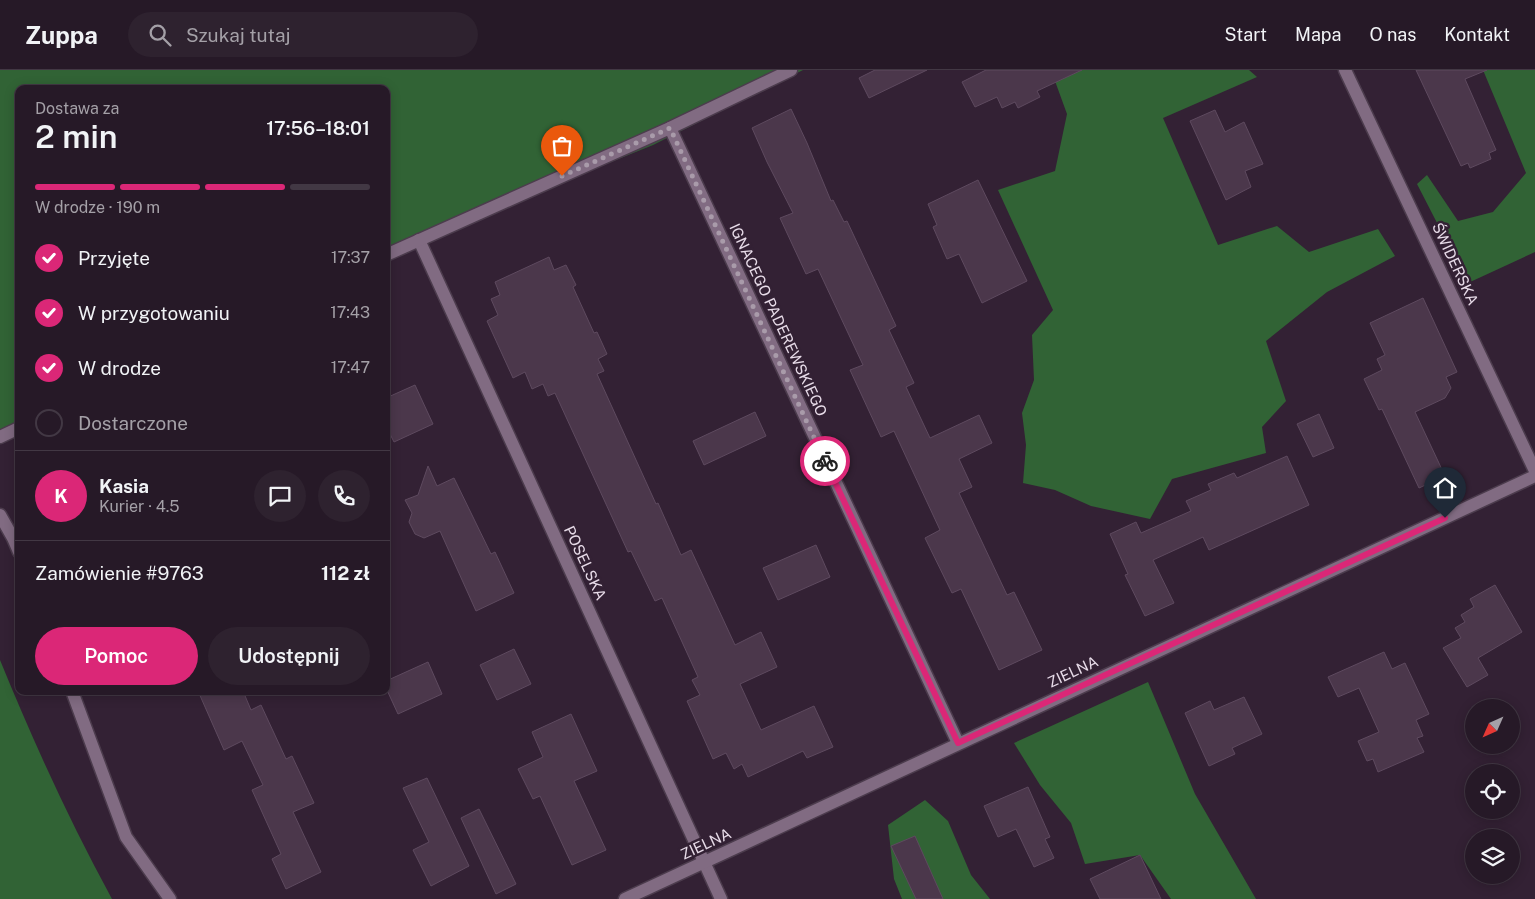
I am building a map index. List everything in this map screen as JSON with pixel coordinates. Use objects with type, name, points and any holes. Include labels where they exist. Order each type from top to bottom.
[{"type":"street","points":[[390,253],[670,128],[791,70]]},
{"type":"street","name":"ŚWIDERSKA","points":[[1345,70],[1535,471]]},
{"type":"street","name":"IGNACEGO PADEREWSKIEGO","points":[[670,128],[958,743]]},
{"type":"street","name":"POSELSKA","points":[[419,240],[721,899]]},
{"type":"street","points":[[0,437],[15,430]]},
{"type":"street","name":"ZIELNA","points":[[625,899],[1535,476]]},
{"type":"street","points":[[0,515],[15,543]]},
{"type":"street","points":[[73,695],[126,837],[170,899]]},
{"type":"green space","points":[[0,70],[803,70],[653,145],[390,253],[390,85],[15,85],[15,430],[0,437]]},
{"type":"green space","points":[[1051,70],[1249,70],[1257,77],[1163,118],[1218,245],[1277,226],[1309,252],[1378,229],[1395,256],[1327,292],[1266,341],[1286,401],[1262,427],[1266,453],[1172,479],[1150,519],[1091,506],[1055,490],[1023,483],[1026,445],[1022,413],[1034,380],[1032,335],[1053,310],[998,190],[1055,171],[1067,114]]},
{"type":"green space","points":[[1483,70],[1535,70],[1535,252],[1468,283],[1417,184],[1427,175],[1458,221],[1493,212],[1526,173]]},
{"type":"green space","points":[[0,660],[81,841],[112,899],[0,899]]},
{"type":"green space","points":[[1148,682],[1195,794],[1256,899],[1171,899],[1140,855],[1085,864],[1071,823],[1040,785],[1014,743]]},
{"type":"green space","points":[[925,800],[948,821],[971,875],[990,899],[902,899],[894,879],[888,825]]},
{"type":"building","points":[[875,70],[927,70],[869,98],[859,78]]},
{"type":"building","points":[[986,70],[1082,70],[1037,91],[1040,97],[1018,108],[1015,102],[1002,108],[997,97],[975,107],[962,82]]},
{"type":"building","points":[[1416,70],[1487,70],[1465,79],[1496,150],[1489,153],[1491,159],[1470,168],[1468,163],[1461,166]]},
{"type":"building","points":[[791,109],[831,201],[833,200],[844,222],[847,221],[896,326],[889,330],[914,383],[906,387],[930,438],[979,415],[992,443],[959,459],[972,487],[959,493],[1007,595],[1014,592],[1042,650],[999,670],[961,589],[952,593],[925,538],[940,530],[894,431],[881,437],[850,370],[863,365],[818,269],[806,274],[780,218],[793,213],[752,128]]},
{"type":"building","points":[[1215,110],[1225,132],[1244,122],[1263,164],[1245,171],[1251,187],[1226,200],[1190,121]]},
{"type":"building","points":[[978,180],[1027,281],[982,303],[959,254],[947,259],[933,227],[937,225],[928,204]]},
{"type":"building","points":[[549,257],[554,270],[566,265],[576,285],[573,287],[594,333],[597,332],[607,354],[598,359],[604,371],[597,374],[681,555],[691,550],[735,645],[761,632],[777,667],[740,684],[761,730],[814,706],[833,747],[807,758],[803,751],[748,777],[742,764],[734,769],[726,753],[713,759],[687,701],[700,695],[692,680],[698,677],[662,598],[655,601],[631,551],[628,552],[555,393],[548,396],[543,384],[532,389],[525,372],[513,378],[487,321],[498,315],[491,299],[500,295],[495,282]]},
{"type":"building","points":[[1423,298],[1457,372],[1446,377],[1451,388],[1445,398],[1415,412],[1445,476],[1419,488],[1382,409],[1379,410],[1364,379],[1382,370],[1377,359],[1385,355],[1370,323]]},
{"type":"building","points":[[415,385],[433,424],[394,442],[390,434],[390,396]]},
{"type":"building","points":[[755,412],[766,436],[704,465],[693,441]]},
{"type":"building","points":[[1319,414],[1334,448],[1313,457],[1297,424]]},
{"type":"building","points":[[1287,456],[1309,505],[1209,550],[1203,537],[1153,560],[1174,603],[1145,616],[1125,575],[1128,574],[1110,534],[1136,522],[1141,533],[1191,511],[1186,501],[1211,490],[1208,484],[1234,473],[1237,478]]},
{"type":"building","points":[[428,466],[437,486],[454,478],[491,554],[495,552],[514,593],[476,611],[440,531],[424,538],[415,534],[409,522],[412,513],[405,500],[418,495]]},
{"type":"building","points":[[816,545],[830,577],[778,600],[763,568]]},
{"type":"building","points":[[1495,585],[1522,632],[1478,658],[1488,675],[1467,687],[1443,648],[1461,638],[1455,628],[1465,622],[1461,615],[1474,607],[1470,599]]},
{"type":"building","points":[[514,649],[531,684],[497,700],[480,665]]},
{"type":"building","points":[[1384,652],[1392,669],[1405,663],[1429,714],[1416,720],[1423,736],[1417,738],[1424,752],[1378,772],[1373,759],[1367,761],[1358,741],[1379,732],[1359,688],[1338,697],[1328,677]]},
{"type":"building","points":[[428,662],[442,694],[398,714],[389,695],[390,679]]},
{"type":"building","points":[[200,695],[245,695],[251,710],[261,705],[286,759],[292,756],[314,803],[293,812],[321,872],[286,889],[272,859],[281,854],[252,790],[263,785],[242,741],[224,750]]},
{"type":"building","points":[[1244,697],[1262,734],[1232,748],[1235,754],[1209,766],[1185,713],[1210,701],[1214,710]]},
{"type":"building","points":[[571,714],[597,771],[574,781],[606,850],[572,865],[540,796],[533,799],[518,769],[543,757],[532,732]]},
{"type":"building","points":[[427,778],[469,866],[431,886],[413,850],[429,842],[403,788]]},
{"type":"building","points":[[1028,787],[1050,837],[1045,839],[1054,858],[1034,867],[1016,829],[998,837],[984,806]]},
{"type":"building","points":[[479,809],[516,884],[496,894],[461,818]]},
{"type":"building","points":[[915,836],[943,899],[916,899],[891,846]]},
{"type":"building","points":[[1140,855],[1161,899],[1100,899],[1090,879]]},
{"type":"way so far","points":[[562,176],[670,128],[825,461]]},
{"type":"route","points":[[825,461],[958,743],[1445,518]]}]
